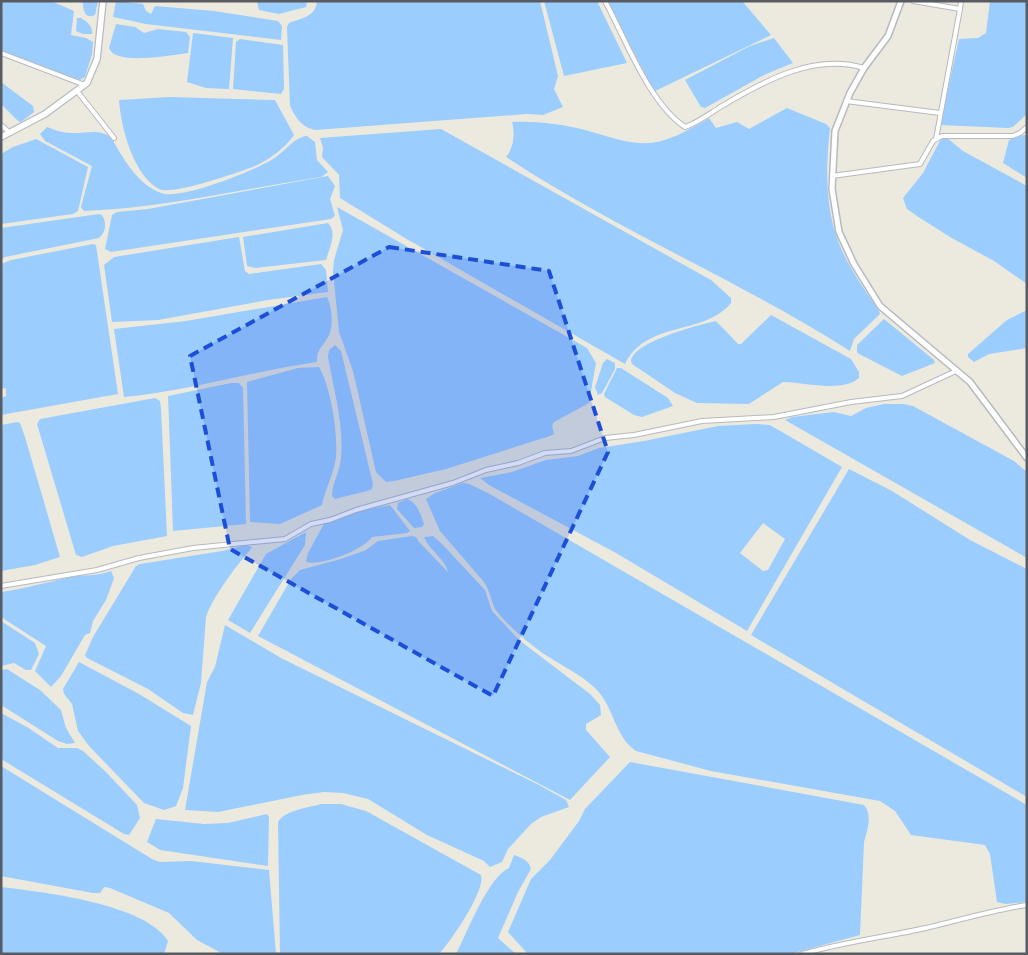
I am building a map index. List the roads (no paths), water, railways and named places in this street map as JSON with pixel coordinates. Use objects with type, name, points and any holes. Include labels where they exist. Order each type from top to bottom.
[{"type":"main road","points":[[1,137],[45,114],[85,85],[96,59],[103,1]]},
{"type":"street","points":[[605,1],[654,96],[685,127],[752,88],[777,76],[814,65],[838,63],[864,68]]},
{"type":"street","points":[[902,1],[888,36],[864,68],[846,101],[833,142],[833,201],[843,243],[876,299],[893,318],[979,392],[1027,458]]},
{"type":"street","points":[[913,1],[960,10]]},
{"type":"street","points":[[832,176],[920,164],[936,139],[961,1]]},
{"type":"street","points":[[1,53],[85,85]]},
{"type":"street","points":[[78,91],[114,138]]},
{"type":"street","points":[[846,101],[940,113]]},
{"type":"street","points":[[1,124],[10,133]]},
{"type":"street","points":[[936,139],[942,136],[1013,136],[1020,134],[1027,127]]},
{"type":"street","points":[[1,586],[97,570],[126,561],[192,548],[284,539],[311,524],[440,487],[486,470],[518,463],[545,453],[571,450],[605,438],[634,435],[702,421],[774,417],[850,402],[902,396],[956,371]]},
{"type":"street","points":[[802,954],[841,943],[926,928],[994,910],[1027,905]]},
{"type":"water","points":[[1,1],[51,1],[74,11],[71,35],[86,38],[93,42],[92,54],[85,77],[80,80],[72,78],[1,51]]},
{"type":"water","points":[[83,1],[98,1],[95,15],[86,15]]},
{"type":"water","points":[[116,1],[143,4],[146,11],[151,14],[155,6],[214,11],[278,21],[282,26],[281,40],[146,24],[113,17]]},
{"type":"water","points":[[257,1],[307,1],[306,7],[279,14],[259,10]]},
{"type":"water","points":[[317,1],[540,1],[558,76],[554,89],[563,107],[543,115],[527,114],[310,129],[300,121],[290,106],[287,27],[289,23],[311,14]]},
{"type":"water","points":[[544,1],[597,1],[627,63],[564,76]]},
{"type":"water","points":[[607,1],[742,1],[771,35],[653,92]]},
{"type":"water","points":[[990,1],[1027,1],[1027,114],[1013,127],[1008,128],[940,125],[959,39],[978,38],[986,33]]},
{"type":"water","points":[[77,18],[81,18],[89,24],[92,34],[83,34],[76,31]]},
{"type":"water","points":[[116,24],[135,27],[144,33],[158,29],[186,32],[190,37],[188,53],[145,58],[122,57],[113,53],[109,48]]},
{"type":"water","points":[[193,33],[233,38],[229,89],[206,88],[187,82]]},
{"type":"water","points":[[774,38],[793,63],[766,74],[705,108],[701,107],[685,80],[750,46]]},
{"type":"water","points":[[240,39],[283,45],[284,89],[281,94],[233,89],[236,42]]},
{"type":"water","points":[[1,82],[33,106],[34,112],[21,122],[1,104]]},
{"type":"water","points":[[170,97],[275,100],[294,135],[277,153],[255,166],[191,186],[177,189],[159,189],[142,173],[135,162],[122,123],[119,100]]},
{"type":"water","points":[[787,108],[826,124],[830,128],[827,182],[832,222],[844,255],[880,314],[854,339],[850,351],[765,301],[591,208],[506,157],[511,149],[513,140],[512,122],[558,125],[625,141],[649,143],[672,137],[709,118],[716,128],[737,122],[749,129]]},
{"type":"water","points":[[47,127],[68,133],[91,132],[106,134],[111,137],[138,177],[145,184],[161,193],[184,193],[235,177],[273,159],[298,139],[307,136],[315,142],[317,160],[328,172],[321,177],[202,197],[143,206],[84,211],[81,207],[92,166],[45,141],[40,134]]},
{"type":"water","points":[[441,129],[711,280],[731,298],[731,303],[720,313],[706,320],[661,334],[647,341],[635,350],[625,364],[405,238],[340,198],[339,175],[322,157],[323,148],[320,138]]},
{"type":"water","points":[[1024,135],[1027,136],[1027,178],[1003,163],[1009,140]]},
{"type":"water","points":[[942,137],[946,137],[963,151],[1027,186],[1027,284],[994,261],[950,237],[907,209],[903,198],[923,173]]},
{"type":"water","points":[[36,139],[88,167],[78,211],[73,214],[1,224],[1,154],[13,147]]},
{"type":"water","points":[[328,176],[335,186],[330,199],[335,216],[331,219],[111,252],[105,249],[112,215],[117,212],[148,209]]},
{"type":"water","points":[[337,207],[587,348],[596,363],[589,403],[554,422],[552,426],[554,434],[550,436],[446,469],[386,482],[376,472],[353,371],[339,332],[333,271],[334,260],[343,230]]},
{"type":"water","points":[[99,214],[104,218],[105,224],[103,233],[99,238],[5,257],[1,260],[1,228]]},
{"type":"water","points":[[328,223],[333,236],[326,260],[255,268],[247,266],[243,237]]},
{"type":"water","points":[[239,237],[245,271],[249,274],[321,264],[326,270],[328,292],[268,300],[158,320],[112,322],[104,265],[114,257]]},
{"type":"water","points":[[93,244],[96,245],[118,394],[1,415],[1,398],[6,396],[6,388],[1,389],[1,264],[11,260]]},
{"type":"water","points":[[327,297],[332,323],[330,333],[319,351],[317,362],[172,390],[124,397],[114,329],[186,321]]},
{"type":"water","points":[[1027,310],[1027,348],[989,354],[974,362],[968,357],[968,354],[1007,320]]},
{"type":"water","points":[[771,315],[851,359],[859,372],[859,378],[843,385],[833,386],[783,382],[749,404],[697,403],[675,393],[632,364],[631,361],[634,354],[654,341],[682,330],[716,321],[738,344],[741,344]]},
{"type":"water","points":[[884,319],[934,360],[935,363],[902,376],[859,354],[857,352],[857,345]]},
{"type":"water","points":[[335,345],[341,351],[373,484],[372,489],[367,491],[335,499],[332,496],[332,491],[340,463],[342,445],[338,408],[328,357],[329,350]]},
{"type":"water","points":[[607,359],[615,363],[615,369],[602,393],[598,395],[595,387],[603,363]]},
{"type":"water","points":[[319,367],[330,398],[335,424],[336,447],[335,463],[322,505],[280,524],[250,522],[247,382],[298,368]]},
{"type":"water","points":[[617,368],[621,368],[668,398],[673,406],[642,417],[634,415],[605,397],[604,394]]},
{"type":"water","points":[[239,383],[243,388],[246,524],[173,531],[168,396]]},
{"type":"water","points":[[155,398],[160,401],[161,409],[167,536],[113,546],[82,557],[76,555],[37,424],[40,419]]},
{"type":"water","points":[[884,404],[913,406],[1014,461],[1027,472],[1027,558],[785,420],[792,417],[834,412],[851,416],[866,408]]},
{"type":"water","points":[[20,423],[25,437],[60,557],[35,565],[1,571],[1,425]]},
{"type":"water","points":[[770,425],[842,467],[747,631],[616,553],[489,485],[480,478],[512,472],[546,460],[578,456],[599,448],[718,426]],"holes":[[[763,523],[785,539],[768,570],[763,571],[740,553]]]},
{"type":"water","points":[[849,469],[892,491],[970,540],[1027,569],[1027,797],[751,635]]},
{"type":"water","points":[[463,483],[488,493],[1027,805],[1027,902],[1006,904],[997,902],[990,854],[985,845],[911,835],[895,811],[880,801],[711,771],[636,751],[623,737],[606,703],[595,688],[577,674],[538,650],[508,624],[496,610],[484,582],[440,531],[426,499],[435,493]]},
{"type":"water","points":[[407,499],[418,509],[424,524],[422,527],[414,528],[397,509],[398,503]]},
{"type":"water","points":[[390,505],[410,531],[407,533],[372,537],[360,547],[342,556],[322,562],[306,562],[308,553],[324,524],[365,510]]},
{"type":"water","points":[[306,532],[305,545],[250,633],[228,620],[266,554]]},
{"type":"water","points":[[433,536],[441,543],[485,590],[492,611],[519,640],[590,694],[600,705],[601,715],[586,724],[586,730],[610,757],[570,800],[258,636],[291,579],[300,570],[366,550],[378,541],[416,537],[448,572],[444,563],[424,537]]},
{"type":"water","points":[[246,545],[252,547],[219,592],[206,617],[201,683],[193,715],[183,713],[148,689],[87,658],[85,655],[93,637],[136,566]]},
{"type":"water","points":[[111,571],[114,578],[106,600],[93,621],[90,633],[85,635],[61,676],[51,687],[35,671],[46,646],[1,617],[1,592]]},
{"type":"water","points":[[1,621],[35,643],[39,654],[31,670],[26,670],[14,663],[1,666]]},
{"type":"water","points":[[225,625],[281,658],[539,785],[566,800],[569,807],[541,817],[531,824],[508,849],[502,862],[490,867],[484,861],[427,835],[368,799],[343,793],[324,792],[302,795],[218,812],[185,810],[207,682],[215,667]]},
{"type":"water","points":[[79,662],[139,694],[191,726],[183,788],[176,806],[164,810],[144,803],[89,746],[78,731],[72,704],[64,694],[63,689]]},
{"type":"water","points":[[7,669],[40,690],[61,710],[66,728],[75,743],[67,744],[58,741],[1,705],[1,670]]},
{"type":"water","points":[[1,713],[27,727],[58,748],[77,748],[83,751],[106,772],[137,805],[140,818],[129,835],[124,834],[1,759]]},
{"type":"water","points":[[630,762],[864,805],[869,818],[864,842],[860,935],[790,954],[528,954],[508,932],[531,879],[550,860],[579,821],[585,809]]},
{"type":"water","points":[[1,766],[152,859],[160,862],[191,861],[269,870],[276,954],[223,954],[197,940],[169,913],[110,888],[104,887],[100,893],[93,893],[1,876]]},
{"type":"water","points":[[321,804],[341,804],[366,811],[481,875],[481,882],[473,903],[459,927],[439,954],[280,954],[278,822],[291,812]]},
{"type":"water","points":[[267,814],[269,817],[268,866],[160,850],[147,842],[156,819],[204,824],[228,823]]},
{"type":"water","points":[[514,855],[527,861],[531,869],[518,892],[498,938],[516,954],[456,954],[493,882],[501,873],[509,868]]},
{"type":"water","points":[[1,887],[42,892],[92,902],[139,918],[156,928],[168,941],[164,954],[1,954]]}]
